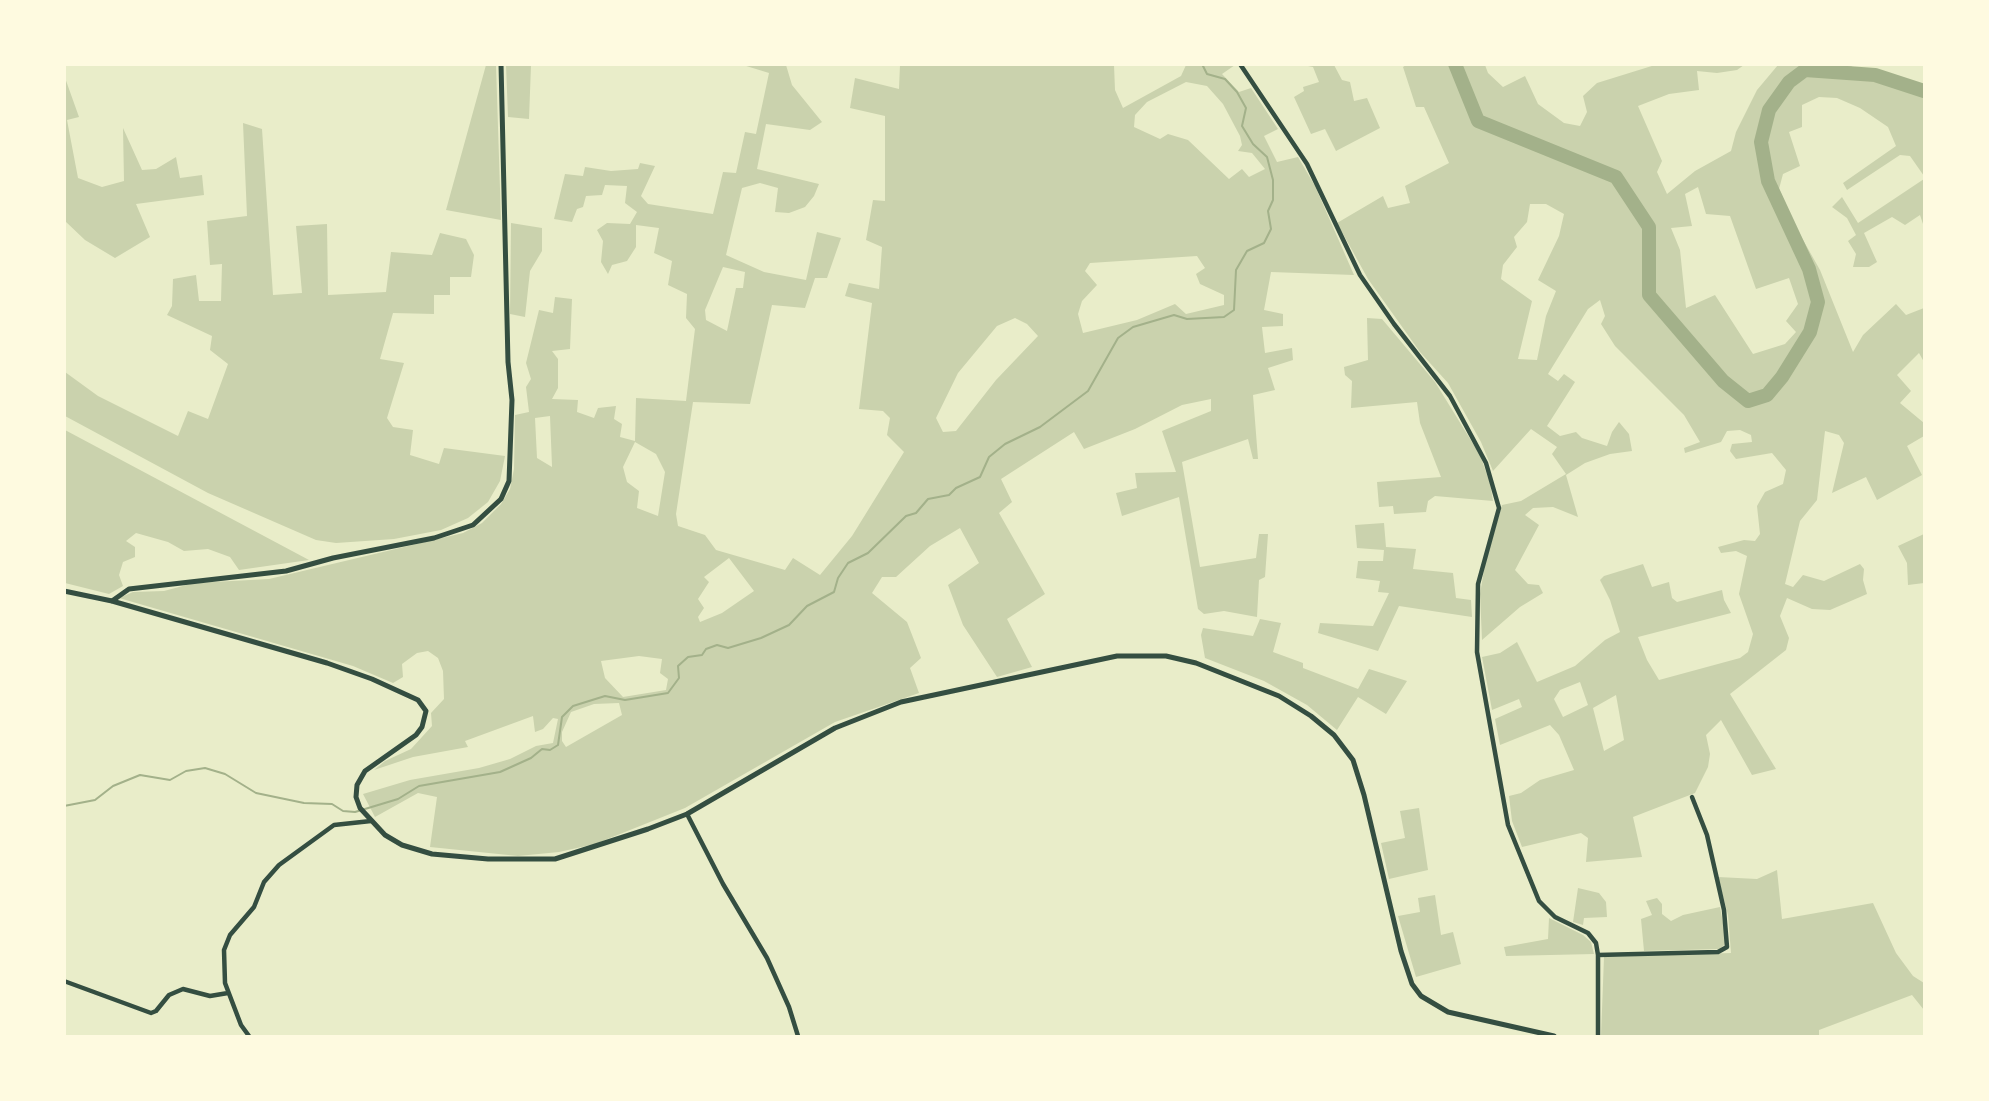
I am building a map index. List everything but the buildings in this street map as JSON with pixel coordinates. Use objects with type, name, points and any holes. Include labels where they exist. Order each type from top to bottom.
[{"type":"street","points":[[112,601],[129,589],[286,571],[333,558],[434,537],[472,525],[501,499],[509,481],[512,400],[508,362],[501,64]]},
{"type":"street","points":[[1240,64],[1307,164],[1360,275],[1399,332],[1450,396],[1486,463],[1499,508],[1478,584],[1477,652],[1508,825],[1539,901],[1555,917],[1588,933],[1596,943],[1598,1036]]},
{"type":"street","points":[[64,591],[112,601],[327,663],[372,679],[418,700],[426,711],[422,727],[416,735],[365,771],[357,785],[356,797],[360,808],[394,841],[416,850],[488,860],[534,861],[577,854],[687,814],[835,728],[902,702],[1117,656],[1166,656],[1196,663],[1241,679],[1287,700],[1334,735],[1353,760],[1367,805],[1401,951],[1412,984],[1421,996],[1448,1012],[1554,1036]]},
{"type":"street","points":[[1598,955],[1718,952],[1727,947],[1724,910],[1707,836],[1692,797]]},
{"type":"street","points":[[687,814],[723,884],[767,958],[789,1007],[798,1036]]},
{"type":"street","points":[[249,1036],[228,993],[224,973],[226,943],[254,907],[272,870],[334,825],[371,821]]},
{"type":"street","points":[[64,981],[151,1013],[156,1011],[169,995],[183,989],[210,996],[228,993]]},
{"type":"green space","points":[[486,65],[496,65],[501,220],[446,210]]},
{"type":"green space","points":[[506,65],[531,65],[529,119],[508,117]]},
{"type":"green space","points":[[743,65],[786,65],[792,85],[822,122],[810,130],[766,124],[757,169],[819,184],[814,196],[805,207],[789,213],[775,212],[778,188],[760,183],[742,188],[726,255],[764,272],[806,280],[817,232],[841,238],[827,278],[815,278],[805,308],[772,305],[750,404],[693,402],[676,514],[678,526],[705,535],[716,550],[785,570],[793,558],[820,575],[852,536],[904,452],[887,435],[890,418],[883,411],[859,409],[872,303],[845,296],[849,283],[879,289],[882,247],[866,240],[873,200],[885,201],[885,116],[850,108],[855,78],[899,89],[900,65],[1114,65],[1115,90],[1123,108],[1181,76],[1186,65],[1235,65],[1222,74],[1239,92],[1251,88],[1278,129],[1264,136],[1277,162],[1298,157],[1315,186],[1354,275],[1271,272],[1264,310],[1283,314],[1283,326],[1262,327],[1265,353],[1292,348],[1293,360],[1268,368],[1275,390],[1253,395],[1258,459],[1253,459],[1248,439],[1182,462],[1200,567],[1256,558],[1259,534],[1268,534],[1265,577],[1259,580],[1257,617],[1224,611],[1204,614],[1198,609],[1179,497],[1122,516],[1116,493],[1137,488],[1135,473],[1176,472],[1162,431],[1211,411],[1211,399],[1182,405],[1135,429],[1084,449],[1074,432],[1001,479],[1012,502],[999,513],[1045,594],[1007,619],[1032,667],[997,677],[963,625],[948,585],[979,563],[960,528],[930,546],[896,577],[882,577],[872,593],[907,622],[921,658],[910,668],[919,693],[835,722],[685,808],[595,844],[559,852],[518,856],[430,847],[437,797],[418,793],[375,817],[363,794],[410,780],[479,768],[510,759],[536,746],[553,743],[558,719],[553,718],[543,729],[535,732],[533,716],[465,741],[468,747],[413,757],[374,770],[385,761],[411,749],[432,726],[431,713],[444,699],[443,671],[438,658],[428,651],[417,653],[402,664],[403,677],[393,683],[353,666],[119,598],[133,592],[164,591],[194,583],[269,579],[463,533],[482,523],[501,504],[510,489],[514,469],[515,415],[529,412],[526,387],[531,379],[526,363],[539,310],[553,313],[555,297],[572,299],[570,349],[552,351],[558,359],[558,388],[552,399],[578,400],[577,412],[594,418],[598,408],[616,406],[614,419],[622,424],[620,437],[635,441],[636,398],[686,401],[695,329],[686,318],[687,294],[668,285],[672,261],[654,253],[659,228],[636,225],[636,247],[627,261],[612,265],[608,274],[601,262],[603,241],[597,230],[607,223],[630,224],[637,212],[625,203],[627,186],[605,185],[602,195],[586,196],[583,207],[577,209],[572,222],[554,219],[565,174],[583,176],[585,167],[611,171],[638,169],[640,163],[655,166],[641,196],[648,204],[713,214],[723,172],[736,173],[745,132],[756,134],[769,73]],"holes":[[[1186,82],[1207,86],[1223,104],[1240,136],[1242,145],[1238,151],[1252,153],[1265,169],[1249,177],[1242,169],[1229,179],[1188,140],[1168,134],[1160,139],[1134,127],[1135,115],[1147,102]],[[1197,256],[1205,268],[1196,274],[1200,284],[1224,295],[1224,305],[1186,314],[1175,304],[1137,320],[1083,333],[1078,314],[1082,301],[1097,285],[1085,271],[1090,263]],[[723,267],[745,272],[743,288],[736,288],[727,331],[706,320],[705,310]],[[1015,318],[1027,324],[1038,336],[996,380],[956,431],[943,432],[936,418],[958,373],[997,326]],[[550,416],[552,467],[537,458],[535,418]],[[635,442],[656,454],[665,472],[658,516],[637,508],[639,491],[627,482],[623,467]],[[729,558],[754,591],[722,613],[700,622],[698,617],[704,608],[698,599],[709,582],[704,577]],[[639,656],[662,659],[660,673],[668,679],[666,690],[623,697],[605,678],[601,661]],[[619,703],[622,715],[566,747],[562,741],[562,732],[571,712],[594,704]]]},
{"type":"green space","points":[[1303,65],[1334,65],[1342,80],[1350,82],[1354,101],[1367,98],[1380,128],[1336,151],[1325,129],[1311,134],[1294,97],[1304,91],[1303,87],[1319,82],[1313,67]]},
{"type":"green space","points":[[1406,65],[1485,65],[1488,73],[1503,87],[1525,76],[1538,104],[1564,123],[1580,126],[1587,112],[1583,96],[1597,83],[1655,65],[1744,65],[1737,70],[1717,73],[1697,71],[1699,90],[1669,94],[1638,106],[1662,161],[1657,172],[1667,194],[1695,171],[1731,151],[1736,132],[1757,90],[1778,65],[1811,65],[1828,68],[1850,65],[1855,69],[1912,81],[1924,87],[1924,176],[1910,156],[1900,155],[1847,190],[1843,183],[1896,146],[1888,127],[1860,108],[1837,98],[1819,97],[1802,105],[1802,127],[1789,132],[1800,166],[1783,174],[1779,189],[1798,231],[1820,270],[1853,352],[1863,335],[1896,304],[1906,315],[1924,308],[1924,362],[1919,353],[1897,375],[1911,391],[1900,403],[1924,423],[1924,436],[1907,446],[1922,475],[1877,500],[1866,477],[1832,493],[1844,443],[1839,435],[1825,431],[1817,500],[1800,521],[1785,584],[1793,587],[1803,575],[1824,581],[1860,564],[1864,569],[1863,580],[1867,594],[1830,610],[1812,609],[1787,598],[1780,616],[1789,638],[1786,650],[1730,694],[1776,769],[1752,775],[1721,720],[1706,735],[1710,754],[1708,767],[1695,793],[1633,817],[1642,857],[1586,862],[1588,838],[1581,833],[1522,847],[1512,821],[1509,796],[1521,793],[1540,780],[1574,770],[1559,735],[1550,725],[1500,745],[1495,719],[1522,707],[1519,699],[1492,710],[1482,657],[1500,653],[1517,642],[1537,682],[1575,666],[1605,640],[1620,632],[1610,600],[1600,580],[1604,576],[1643,564],[1652,587],[1669,582],[1672,598],[1677,602],[1722,590],[1731,613],[1638,637],[1647,660],[1659,680],[1740,658],[1748,652],[1753,634],[1739,594],[1747,556],[1736,551],[1721,553],[1718,547],[1744,540],[1755,541],[1760,534],[1757,506],[1765,492],[1783,484],[1786,470],[1772,453],[1736,459],[1730,451],[1732,444],[1752,442],[1751,435],[1740,430],[1727,431],[1721,442],[1685,453],[1684,448],[1700,442],[1684,415],[1615,346],[1601,324],[1605,316],[1600,300],[1588,309],[1548,374],[1558,381],[1564,374],[1575,382],[1547,426],[1560,436],[1576,432],[1582,438],[1607,446],[1619,422],[1629,434],[1632,451],[1610,454],[1585,463],[1566,475],[1578,517],[1553,507],[1533,508],[1525,515],[1539,525],[1515,570],[1528,584],[1539,585],[1543,593],[1520,607],[1482,640],[1480,594],[1485,564],[1502,505],[1521,501],[1566,474],[1552,454],[1557,447],[1531,429],[1493,471],[1481,442],[1448,383],[1420,352],[1368,279],[1337,223],[1383,196],[1388,208],[1410,203],[1405,186],[1449,163],[1424,107],[1416,107],[1403,67]],"holes":[[[1698,187],[1706,214],[1730,216],[1756,289],[1789,278],[1798,304],[1786,321],[1796,332],[1785,344],[1753,354],[1715,295],[1686,308],[1680,250],[1671,228],[1692,226],[1685,194]],[[1530,204],[1546,204],[1564,214],[1559,236],[1538,280],[1556,291],[1546,316],[1537,360],[1518,359],[1532,301],[1501,279],[1503,265],[1517,247],[1514,237],[1527,222]],[[1580,682],[1588,705],[1563,717],[1554,699],[1560,690]],[[1616,695],[1624,740],[1604,751],[1593,708]]]},
{"type":"green space","points":[[64,75],[79,117],[67,120],[78,178],[102,187],[124,181],[123,128],[142,170],[156,169],[176,157],[180,178],[202,175],[204,195],[136,204],[150,237],[115,258],[85,240],[65,221]]},
{"type":"green space","points":[[243,123],[262,129],[273,295],[302,293],[296,226],[327,224],[328,295],[386,292],[391,252],[432,255],[440,233],[466,239],[474,255],[471,277],[450,277],[450,295],[434,295],[434,314],[393,313],[380,359],[404,363],[387,418],[393,427],[413,430],[410,455],[439,464],[444,448],[505,456],[500,481],[488,502],[468,518],[441,530],[394,539],[336,543],[316,540],[208,493],[65,416],[65,372],[98,396],[178,436],[188,411],[208,419],[228,364],[210,350],[212,336],[167,315],[172,306],[173,279],[196,275],[199,301],[221,301],[222,264],[210,265],[207,221],[247,216]]},
{"type":"green space","points":[[1924,179],[1924,227],[1920,215],[1905,225],[1892,217],[1864,233],[1877,262],[1869,267],[1853,267],[1856,254],[1848,241],[1856,235],[1847,218],[1832,207],[1842,197],[1858,223]]},
{"type":"green space","points":[[511,223],[542,228],[542,251],[530,271],[525,317],[510,314]]},
{"type":"green space","points":[[1367,318],[1382,319],[1435,382],[1480,455],[1490,483],[1493,501],[1435,496],[1428,501],[1426,512],[1394,514],[1393,506],[1379,507],[1377,482],[1441,477],[1420,423],[1417,402],[1351,408],[1352,381],[1345,375],[1344,367],[1368,360]]},
{"type":"green space","points":[[65,430],[309,560],[239,570],[230,557],[208,549],[184,551],[168,542],[136,533],[126,541],[135,547],[135,557],[123,562],[119,575],[123,586],[109,594],[65,583]]},
{"type":"green space","points":[[1384,523],[1386,547],[1416,549],[1413,569],[1453,573],[1456,598],[1471,600],[1472,617],[1399,606],[1378,651],[1318,633],[1320,623],[1373,626],[1389,593],[1378,592],[1380,581],[1356,578],[1358,561],[1383,561],[1384,550],[1357,548],[1355,525]]},
{"type":"green space","points":[[1924,534],[1924,583],[1908,585],[1907,563],[1898,546]]},
{"type":"green space","points":[[1260,619],[1281,623],[1273,652],[1303,663],[1303,668],[1358,689],[1369,669],[1407,681],[1386,714],[1358,697],[1337,730],[1307,705],[1264,681],[1205,658],[1201,635],[1203,628],[1253,636]]},
{"type":"green space","points":[[1419,808],[1428,870],[1389,879],[1381,843],[1405,838],[1400,811]]},
{"type":"green space","points":[[1777,870],[1782,919],[1873,903],[1896,953],[1913,976],[1924,983],[1924,1010],[1912,995],[1819,1030],[1819,1036],[1601,1036],[1604,957],[1731,953],[1728,915],[1718,877],[1757,879]]},
{"type":"green space","points":[[1578,888],[1599,893],[1606,902],[1607,917],[1584,918],[1583,925],[1573,922]]},
{"type":"green space","points":[[1435,895],[1441,935],[1453,932],[1461,964],[1416,977],[1398,916],[1420,912],[1418,898]]},
{"type":"green space","points":[[1657,898],[1662,904],[1662,914],[1671,921],[1683,915],[1720,907],[1726,939],[1724,945],[1720,949],[1644,951],[1641,919],[1652,915],[1646,901]]},
{"type":"green space","points":[[1549,918],[1583,935],[1591,942],[1594,954],[1506,956],[1504,947],[1548,939]]},
{"type":"waterway","points":[[64,806],[95,800],[113,786],[140,775],[170,780],[186,771],[205,768],[225,774],[256,793],[304,803],[332,804],[343,811],[355,812],[398,799],[419,786],[500,772],[531,758],[542,749],[550,750],[558,745],[562,717],[573,706],[605,696],[625,700],[668,693],[679,678],[678,666],[688,657],[702,655],[706,649],[717,645],[728,648],[761,638],[789,625],[807,606],[834,592],[838,578],[848,563],[868,553],[906,516],[916,513],[928,499],[949,495],[956,488],[980,477],[989,457],[1005,444],[1040,427],[1088,391],[1118,338],[1133,327],[1174,315],[1187,319],[1224,317],[1234,310],[1236,270],[1247,251],[1264,243],[1271,229],[1268,211],[1273,200],[1273,180],[1267,157],[1253,144],[1242,126],[1246,108],[1237,92],[1225,79],[1207,74],[1202,64]]},
{"type":"waterway","points":[[1455,64],[1478,121],[1616,177],[1649,227],[1649,295],[1723,381],[1748,401],[1767,395],[1782,377],[1810,332],[1818,302],[1809,269],[1768,181],[1761,142],[1769,110],[1789,82],[1805,70],[1875,75],[1924,91]]}]
